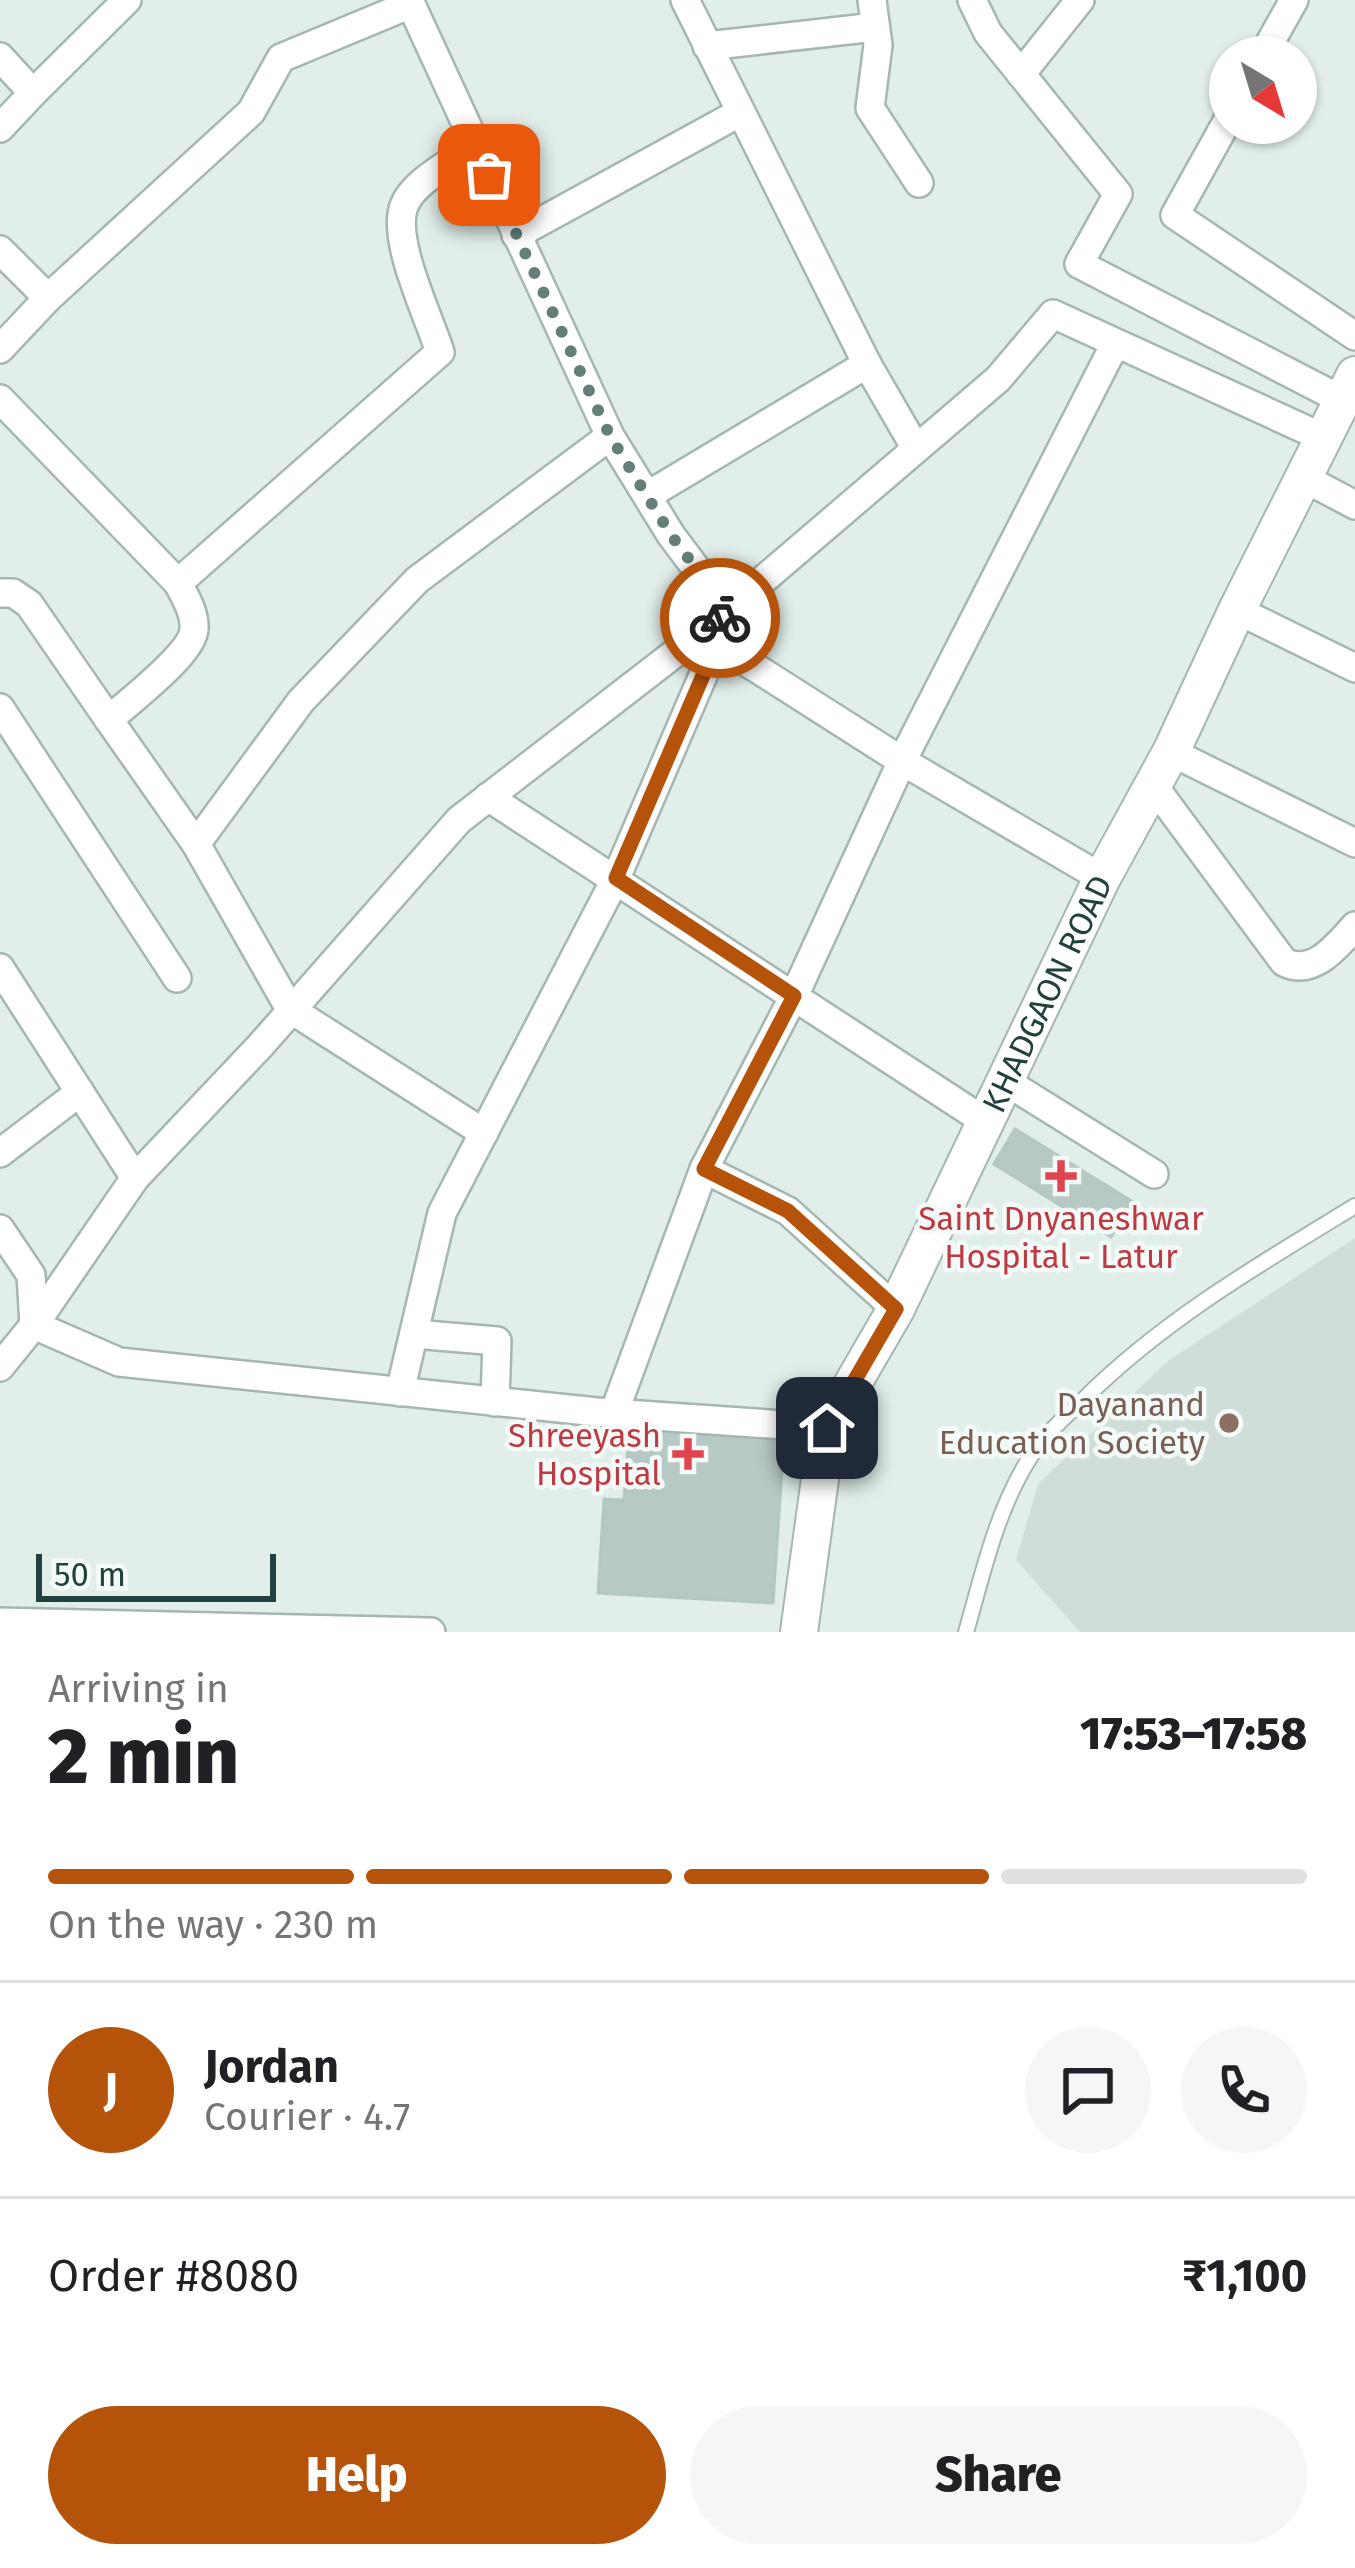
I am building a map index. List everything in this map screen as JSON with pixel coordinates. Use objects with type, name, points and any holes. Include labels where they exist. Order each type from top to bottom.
[{"type":"street","points":[[0,128],[127,0]]},
{"type":"street","points":[[685,0],[867,364],[915,447]]},
{"type":"street","points":[[972,0],[988,33],[1118,194],[1078,264],[1349,387]]},
{"type":"street","points":[[1021,74],[1080,0]]},
{"type":"street","points":[[1274,36],[1294,0]]},
{"type":"street","points":[[0,349],[48,298],[251,112],[281,58],[410,2],[610,436],[650,494],[671,535],[728,611]]},
{"type":"street","points":[[707,46],[874,14],[878,45],[870,108],[919,183]]},
{"type":"street","points":[[0,57],[33,93]]},
{"type":"street","points":[[516,235],[739,113]]},
{"type":"street","points":[[1214,144],[1175,215],[1355,336]]},
{"type":"street","points":[[178,583],[440,352],[402,239],[403,207],[415,190],[476,146]]},
{"type":"street","points":[[0,250],[48,298]]},
{"type":"street","points":[[400,1392],[442,1213],[616,878],[709,638],[728,611],[998,380],[1053,314],[1324,438]]},
{"type":"street","points":[[614,1413],[704,1169],[794,996],[902,761],[1115,344]]},
{"type":"street","points":[[650,494],[867,364]]},
{"type":"street","name":"KHADGAON ROAD","points":[[799,1632],[827,1428],[896,1309],[1102,878],[1172,752],[1349,387]]},
{"type":"street","points":[[0,399],[178,583],[192,611],[195,632],[190,644],[109,720]]},
{"type":"street","points":[[196,844],[301,701],[417,580],[610,436]]},
{"type":"street","points":[[1304,478],[1355,505]]},
{"type":"street","points":[[0,593],[13,593],[29,604],[196,844],[290,1009],[484,1133]]},
{"type":"street","points":[[1237,610],[1355,668]]},
{"type":"street","points":[[709,638],[902,761],[1102,878]]},
{"type":"street","points":[[0,1367],[135,1178],[459,820],[709,638]]},
{"type":"street","points":[[0,708],[177,978]]},
{"type":"street","points":[[1172,752],[1355,843]]},
{"type":"street","points":[[1153,785],[1284,962],[1296,969],[1309,966],[1355,926]]},
{"type":"street","points":[[488,796],[986,1122]]},
{"type":"street","points":[[0,968],[135,1178]]},
{"type":"street","points":[[1005,1082],[1154,1174]]},
{"type":"street","points":[[0,1154],[80,1092]]},
{"type":"street","points":[[704,1169],[788,1211],[896,1309]]},
{"type":"street","points":[[0,1229],[31,1275],[34,1325]]},
{"type":"street","points":[[34,1325],[119,1362],[495,1402],[827,1428]]},
{"type":"street","points":[[414,1334],[497,1341],[495,1402]]},
{"type":"street","points":[[0,1622],[431,1632]]},
{"type":"lane","points":[[966,1632],[997,1523],[1030,1456],[1063,1419],[1122,1360],[1193,1305],[1355,1206]]},
{"type":"shaded area","name":"Dayanand Education Society","points":[[1355,1238],[1355,1632],[1080,1632],[1016,1560],[1038,1484],[1168,1361]]},
{"type":"building","points":[[1015,1129],[1133,1202],[1111,1237],[994,1164]]},
{"type":"building","points":[[629,1429],[784,1439],[773,1603],[598,1593],[604,1499],[624,1500]]},
{"type":"way so far","points":[[489,175],[610,436],[650,494],[671,535],[728,611],[720,618]]},
{"type":"place","name":"Saint Dnyaneshwar Hospital - Latur","points":[[1061,1176]]},
{"type":"place","name":"Dayanand Education Society","points":[[1229,1423]]},
{"type":"place","name":"Shreeyash Hospital","points":[[688,1454]]},
{"type":"route","points":[[720,618],[701,633],[717,643],[616,878],[794,996],[704,1169],[788,1211],[896,1309],[827,1428]]}]
